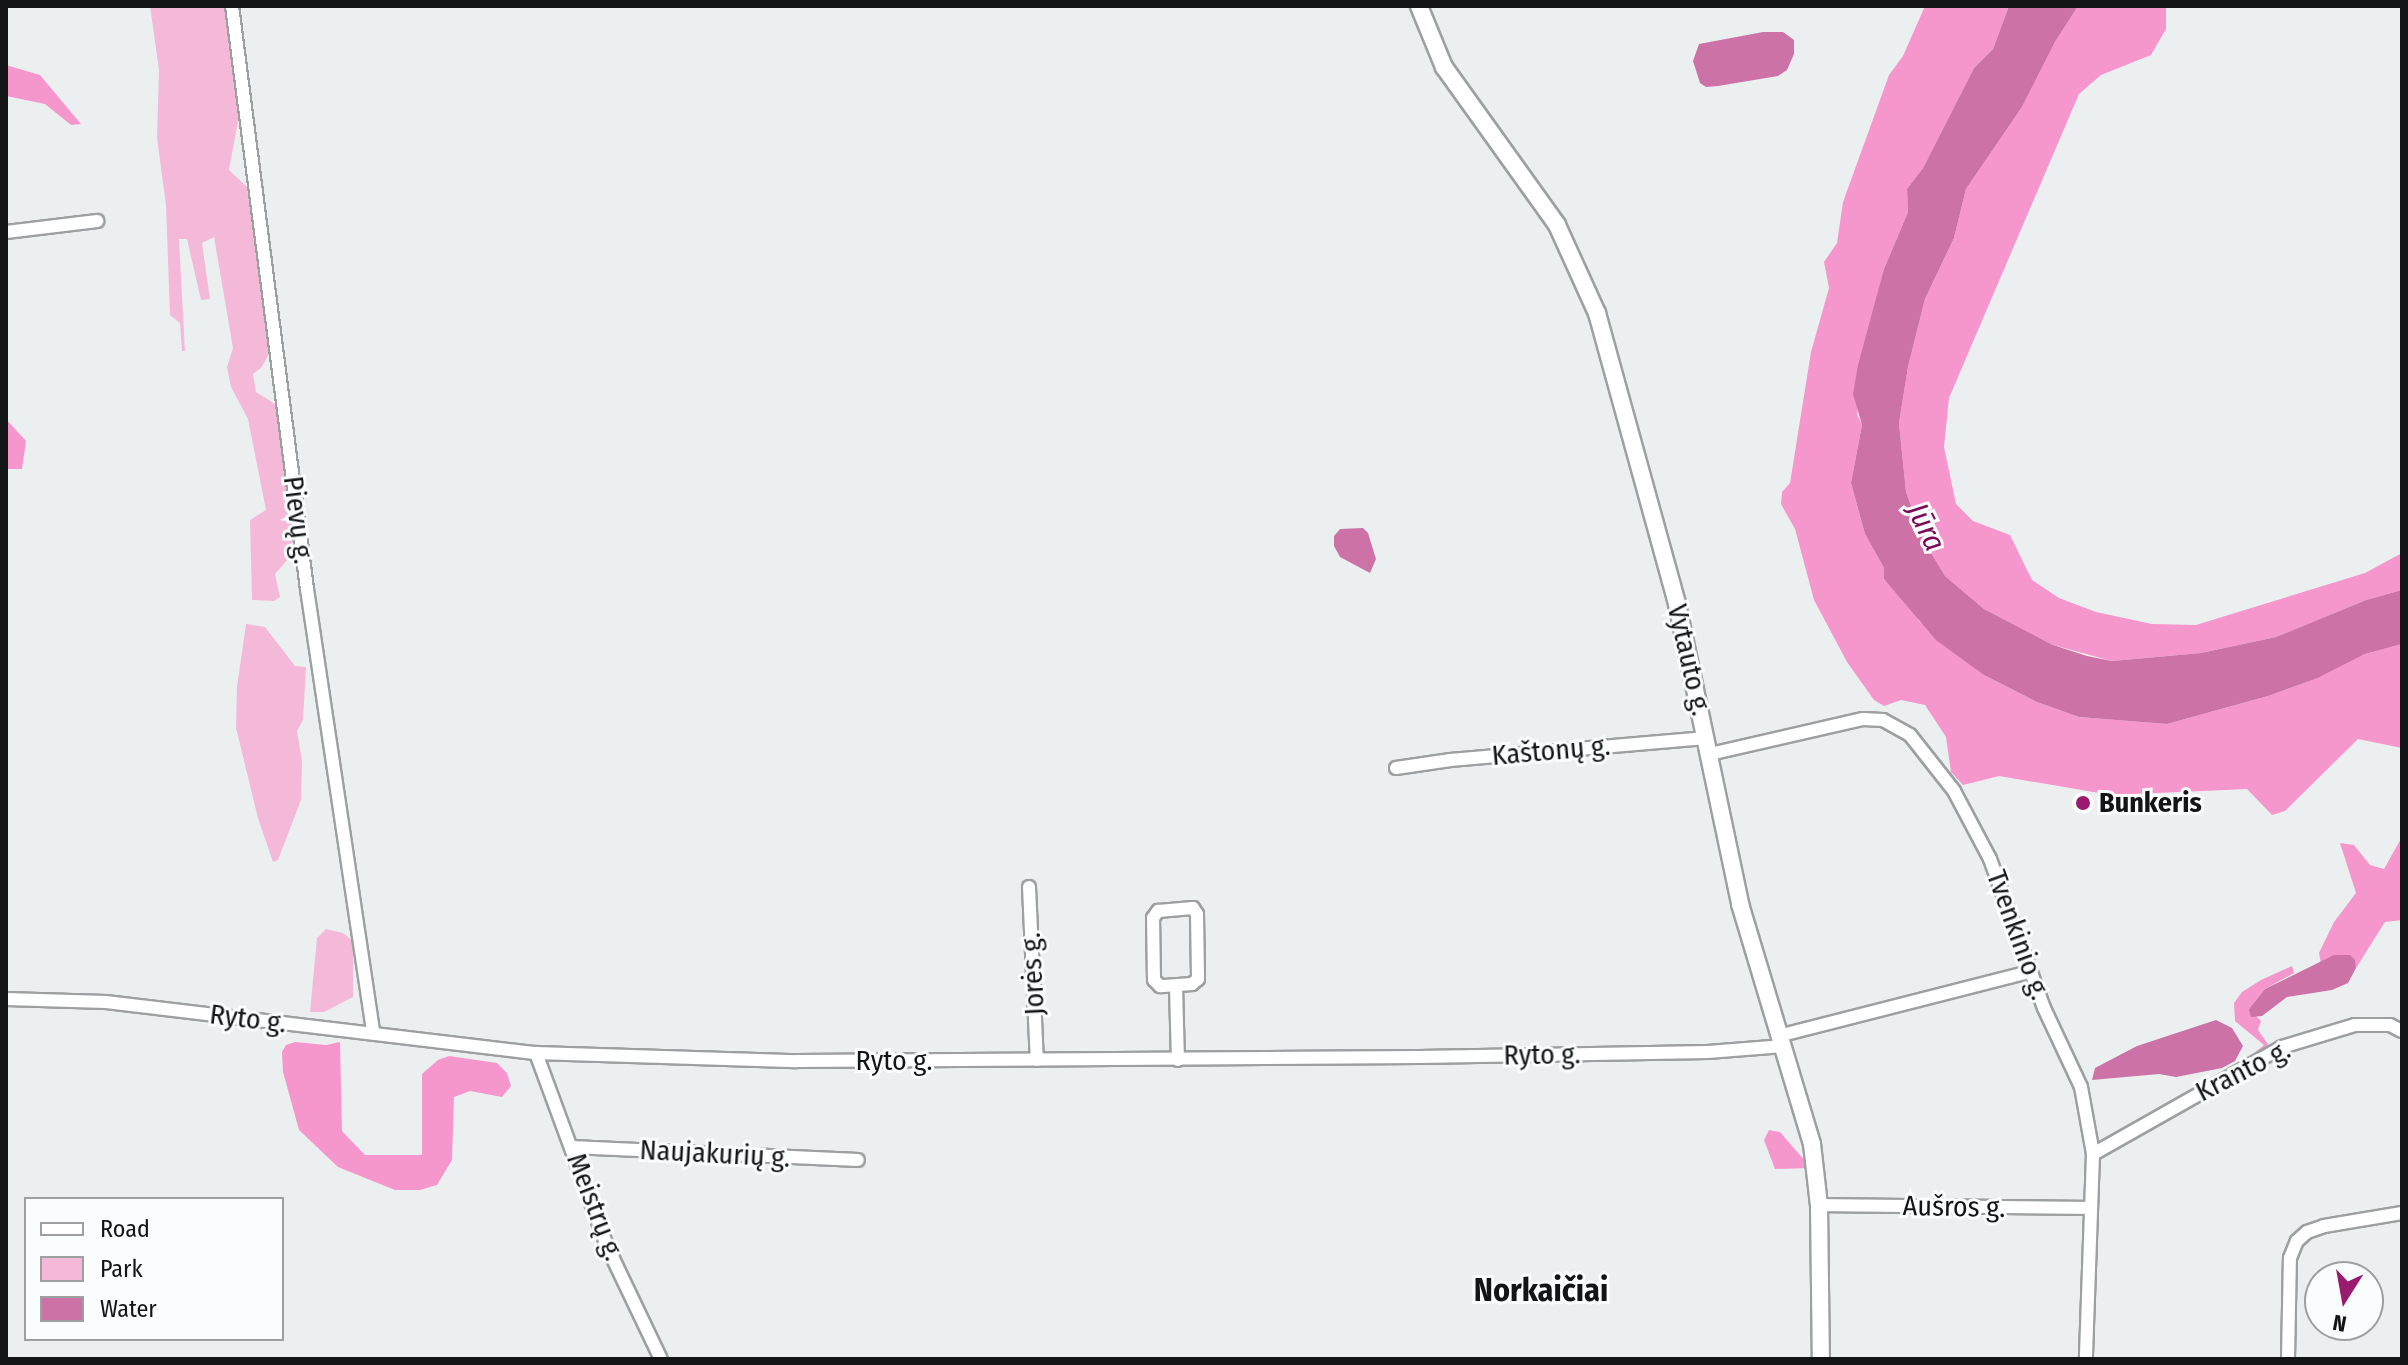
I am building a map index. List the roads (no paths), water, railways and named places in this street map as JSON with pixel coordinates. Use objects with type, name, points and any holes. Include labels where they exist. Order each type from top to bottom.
[{"type":"main road","name":"Vytauto g.","points":[[1419,6],[1444,67],[1542,200],[1589,290],[1661,542],[1708,746],[1740,904],[1812,1144],[1819,1205],[1821,1359]]},
{"type":"street","name":"Pievų g.","points":[[232,6],[305,574],[373,1033]]},
{"type":"street","points":[[6,232],[97,221]]},
{"type":"street","name":"Tvenkinio g.","points":[[1708,746],[1863,719],[1883,720],[1898,726],[1925,751],[1973,823],[1997,876],[2030,972],[2081,1087],[2093,1154],[2086,1359]]},
{"type":"street","name":"Kaštonų g.","points":[[1396,768],[1570,748],[1708,746]]},
{"type":"street","name":"Jorės g.","points":[[1029,887],[1037,1060]]},
{"type":"street","points":[[1193,908],[1197,914],[1198,979],[1192,984],[1176,986],[1160,986],[1154,980],[1153,918],[1158,911],[1193,908]]},
{"type":"street","name":"Ryto g.","points":[[6,999],[106,1002],[536,1053],[797,1061],[1178,1060],[1708,1052],[1783,1040],[2030,972]]},
{"type":"street","points":[[1176,986],[1178,1060]]},
{"type":"street","name":"Kranto g.","points":[[2093,1154],[2282,1047],[2355,1025],[2373,1023],[2402,1031]]},
{"type":"street","name":"Meistrų g.","points":[[536,1053],[607,1246],[661,1359]]},
{"type":"street","name":"Naujakurių g.","points":[[572,1147],[858,1160]]},
{"type":"street","name":"Aušros g.","points":[[1819,1205],[2089,1208]]},
{"type":"street","points":[[2288,1359],[2290,1258],[2297,1241],[2307,1232],[2324,1226],[2402,1213]]},
{"type":"water","points":[[2009,6],[2078,6],[2055,42],[2022,107],[1966,189],[1954,238],[1925,299],[1908,367],[1899,423],[1906,492],[1924,541],[1945,576],[1984,609],[2053,645],[2112,661],[2201,653],[2276,637],[2366,600],[2402,590],[2402,644],[2365,654],[2318,678],[2268,696],[2167,724],[2079,717],[2037,702],[1984,675],[1936,640],[1884,579],[1884,568],[1865,534],[1851,483],[1862,425],[1853,394],[1858,365],[1884,269],[1908,212],[1907,189],[1923,168],[1974,68],[1993,49]]},
{"type":"water","points":[[1763,32],[1783,32],[1794,40],[1794,54],[1787,70],[1778,76],[1718,86],[1706,87],[1700,83],[1693,61],[1699,44]]},
{"type":"water","points":[[1363,528],[1368,533],[1376,559],[1370,573],[1340,557],[1334,546],[1334,536],[1340,529]]},
{"type":"water","points":[[2334,955],[2350,955],[2355,960],[2356,968],[2348,983],[2332,990],[2287,997],[2262,1016],[2251,1017],[2249,1009],[2265,989]]},
{"type":"water","points":[[2216,1020],[2232,1028],[2243,1046],[2235,1061],[2222,1068],[2176,1077],[2159,1074],[2092,1080],[2095,1068],[2137,1046]]},
{"type":"place","name":"Bunkeris","points":[[2083,803]]},
{"type":"district","name":"Norkaičiai","points":[[1541,1290]]},
{"type":"water label","name":"Jūra","points":[[1926,527]]}]
